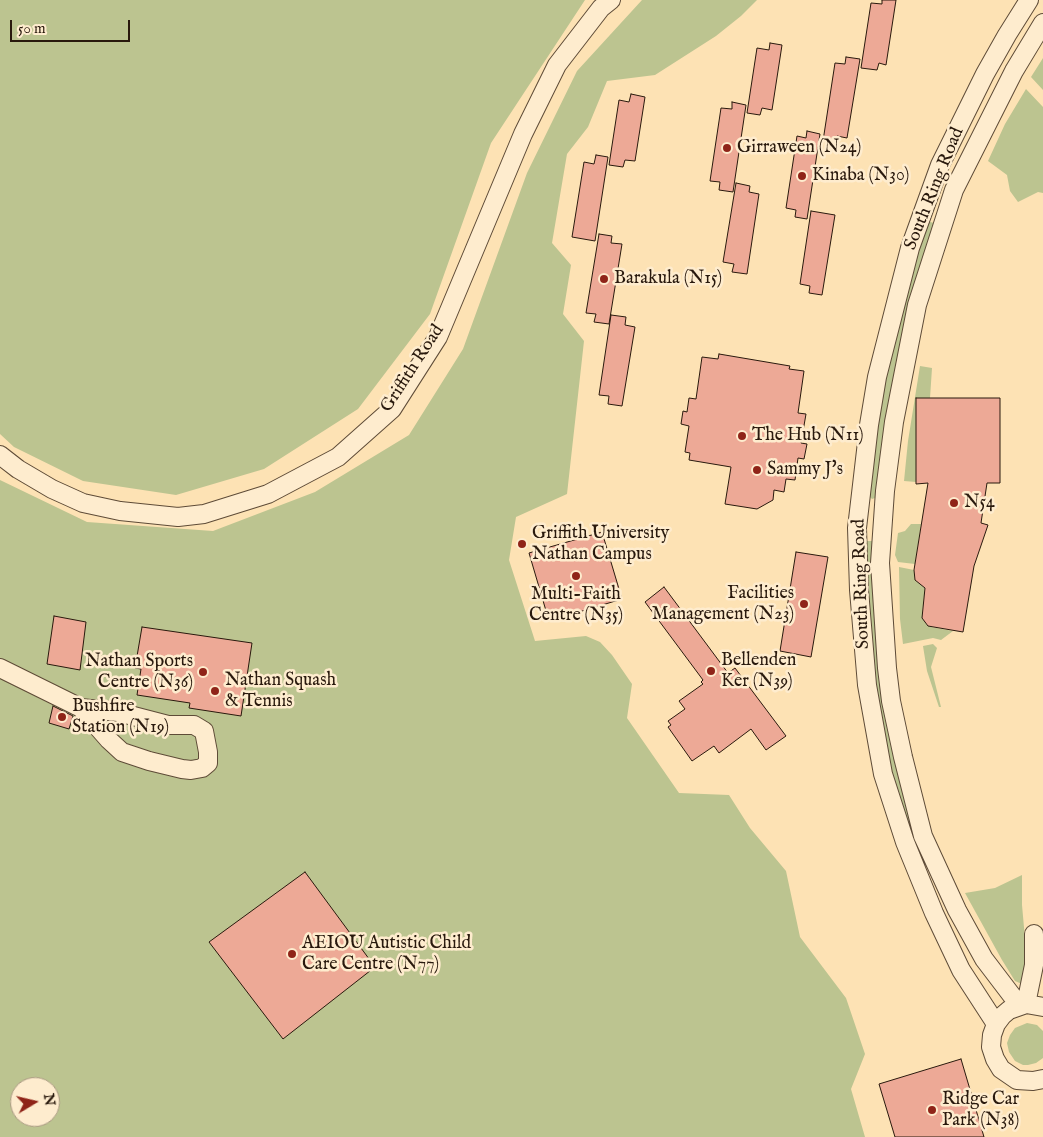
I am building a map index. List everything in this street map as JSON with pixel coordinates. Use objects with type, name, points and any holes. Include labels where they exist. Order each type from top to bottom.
[{"type":"street","name":"Griffith Road","points":[[0,455],[18,469],[52,490],[83,503],[120,511],[178,517],[204,514],[268,494],[338,457],[392,409],[438,338],[523,134],[557,65],[601,8],[612,0]]},
{"type":"street","name":"South Ring Road","points":[[996,1024],[961,970],[934,913],[905,842],[883,774],[867,685],[859,590],[857,528],[869,425],[877,377],[910,248],[940,165],[985,74],[1029,0]]},
{"type":"street","name":"South Ring Road","points":[[1029,1006],[984,958],[958,910],[923,836],[902,757],[893,709],[887,668],[880,563],[894,422],[917,305],[954,190],[1014,71],[1043,23]]},
{"type":"street","points":[[0,668],[81,708],[118,712],[168,724],[194,725],[204,731],[208,762],[202,768],[182,769],[148,761],[122,752],[81,708]]},
{"type":"street","points":[[1043,975],[1034,934],[1034,965],[1029,1006],[1009,1010],[996,1024],[992,1035],[991,1047],[994,1059],[1001,1069],[1016,1080],[1033,1081],[1043,1079]]},
{"type":"green space","points":[[0,0],[585,0],[491,143],[430,314],[358,409],[264,469],[176,495],[83,481],[14,447],[0,434]]},
{"type":"green space","points":[[642,0],[757,0],[716,36],[655,75],[607,81],[588,127],[567,154],[552,243],[571,265],[563,314],[584,341],[567,494],[516,517],[509,560],[535,641],[586,636],[600,642],[612,655],[632,684],[627,718],[679,793],[729,795],[750,828],[786,871],[800,937],[846,998],[865,1054],[851,1089],[865,1137],[0,1137],[0,480],[87,522],[213,531],[315,492],[409,435],[463,349],[527,173],[577,71]]},
{"type":"green space","points":[[1043,58],[1043,90],[1031,77]]},
{"type":"green space","points":[[1026,89],[1043,107],[1043,193],[1038,192],[1018,202],[1010,191],[1007,175],[988,161],[1005,124]]},
{"type":"green space","points":[[927,221],[935,225],[915,285],[898,354],[889,403],[878,497],[872,499],[870,497],[871,476],[881,392],[902,300]]},
{"type":"green space","points":[[920,366],[932,368],[930,398],[916,399],[916,482],[904,481],[908,441]]},
{"type":"green space","points":[[911,524],[921,524],[915,564],[898,562],[895,555],[898,533],[905,531]]},
{"type":"green space","points":[[867,541],[876,541],[877,578],[925,852],[917,856],[888,762],[876,690],[868,599]]},
{"type":"green space","points":[[899,567],[914,570],[915,580],[925,587],[922,615],[926,624],[931,627],[953,631],[941,640],[933,638],[903,644],[900,619]]},
{"type":"green space","points":[[933,644],[937,648],[931,667],[941,707],[939,707],[927,671],[923,646]]},
{"type":"green space","points":[[1022,875],[1022,905],[1027,961],[1022,984],[1015,981],[965,893],[995,888]]},
{"type":"green space","points":[[1027,1023],[1037,1025],[1043,1031],[1043,1058],[1036,1063],[1023,1065],[1015,1061],[1009,1052],[1007,1043],[1015,1028]]},
{"type":"building","points":[[882,0],[896,0],[886,65],[879,63],[877,70],[861,68],[871,3],[882,4]]},
{"type":"building","points":[[770,43],[782,45],[772,110],[762,108],[760,115],[747,113],[757,48],[769,50]]},
{"type":"building","points":[[846,57],[860,59],[847,138],[837,136],[836,143],[823,141],[835,63],[845,64]]},
{"type":"building","points":[[631,94],[645,97],[635,161],[625,160],[623,167],[609,165],[619,100],[629,102]]},
{"type":"building","points":[[732,102],[746,105],[733,192],[719,190],[720,182],[710,181],[721,108],[732,109]]},
{"type":"building","points":[[807,131],[820,134],[807,219],[795,217],[796,210],[786,208],[797,136],[806,138]]},
{"type":"building","points":[[596,155],[608,157],[595,241],[572,237],[584,162],[594,164]]},
{"type":"building","points":[[736,183],[750,186],[749,192],[759,194],[747,274],[732,272],[734,264],[723,262]]},
{"type":"building","points":[[811,211],[835,215],[822,295],[809,293],[810,286],[800,284]]},
{"type":"building","points":[[599,234],[612,236],[611,243],[622,244],[609,324],[594,322],[596,314],[586,313]]},
{"type":"building","points":[[611,315],[626,317],[625,325],[635,327],[622,406],[608,404],[609,396],[599,395]]},
{"type":"building","name":"The Hub (N11)","points":[[719,354],[790,366],[789,369],[804,371],[798,413],[806,414],[801,443],[807,444],[804,459],[798,458],[795,480],[786,479],[784,492],[774,490],[773,500],[757,509],[725,504],[731,467],[689,460],[690,453],[685,452],[689,426],[681,424],[683,411],[687,412],[689,398],[696,399],[702,357],[718,359]]},
{"type":"building","name":"N54","points":[[916,398],[1000,398],[1000,483],[987,483],[981,523],[988,525],[974,566],[963,632],[928,626],[922,618],[925,588],[915,580],[914,570],[928,483],[916,484]]},
{"type":"building","name":"Multi-Faith Centre (N35)","points":[[602,532],[622,599],[549,621],[529,553]]},
{"type":"building","name":"Facilities Management (N23)","points":[[796,552],[828,557],[811,657],[780,651]]},
{"type":"building","points":[[664,587],[728,673],[735,668],[786,736],[766,750],[751,729],[719,753],[714,746],[692,761],[668,727],[671,725],[668,721],[685,709],[679,701],[703,684],[701,682],[703,680],[645,602]]},
{"type":"building","points":[[54,616],[86,622],[80,670],[47,664]]},
{"type":"building","name":"Nathan Sports Centre (N36)","points":[[142,627],[252,643],[241,716],[189,708],[190,703],[137,695],[141,669],[135,668]]},
{"type":"building","name":"Bushfire Station (N19)","points":[[53,706],[73,716],[69,729],[49,723]]},
{"type":"building","name":"AEIOU Autistic Child Care Centre (N77)","points":[[305,872],[375,967],[283,1039],[209,942]]},
{"type":"building","name":"Ridge Car Park (N38)","points":[[961,1059],[984,1137],[895,1137],[879,1084]]},
{"type":"place","name":"Girraween (N24)","points":[[727,148]]},
{"type":"place","name":"Kinaba (N30)","points":[[802,176]]},
{"type":"place","name":"Barakula (N15)","points":[[604,279]]},
{"type":"place","name":"The Hub (N11)","points":[[742,436]]},
{"type":"place","name":"Sammy J's","points":[[757,470]]},
{"type":"place","name":"N54","points":[[954,503]]},
{"type":"place","name":"Griffith University Nathan Campus","points":[[522,544]]},
{"type":"place","name":"Multi-Faith Centre (N35)","points":[[576,576]]},
{"type":"place","name":"Facilities Management (N23)","points":[[804,604]]},
{"type":"place","name":"Bellenden Ker (N39)","points":[[711,671]]},
{"type":"place","name":"Nathan Sports Centre (N36)","points":[[203,672]]},
{"type":"place","name":"Nathan Squash & Tennis","points":[[215,691]]},
{"type":"place","name":"Bushfire Station (N19)","points":[[62,717]]},
{"type":"place","name":"AEIOU Autistic Child Care Centre (N77)","points":[[292,954]]},
{"type":"place","name":"Ridge Car Park (N38)","points":[[932,1110]]}]
